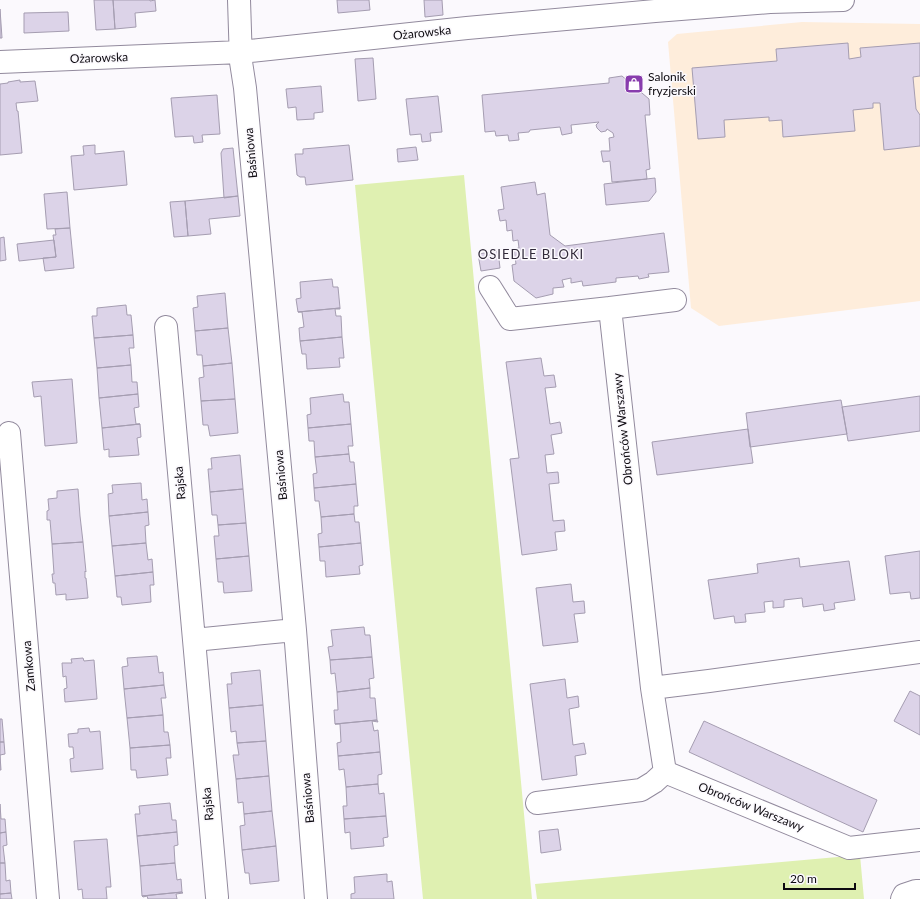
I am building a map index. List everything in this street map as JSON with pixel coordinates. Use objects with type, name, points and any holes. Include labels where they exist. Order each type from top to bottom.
[{"type":"street","name":"Baśniowa","points":[[239,0],[241,52],[295,630],[316,899]]},
{"type":"street","name":"Ożarowska","points":[[0,62],[241,52],[467,28],[655,11],[770,2],[843,0]]},
{"type":"street","points":[[490,287],[510,319],[675,300]]},
{"type":"street","name":"Obrońców Warszawy","points":[[610,308],[652,688],[665,772],[849,848],[920,840]]},
{"type":"street","name":"Rajska","points":[[166,327],[217,897]]},
{"type":"street","name":"Zamkowa","points":[[9,432],[48,899]]},
{"type":"street","points":[[194,640],[295,630]]},
{"type":"street","points":[[652,688],[920,652]]},
{"type":"street","points":[[537,803],[641,790],[654,782],[665,772]]},
{"type":"street","points":[[902,899],[904,895],[920,891]]},
{"type":"shaded area","points":[[802,22],[920,24],[920,301],[719,326],[691,308],[668,42],[677,34]]},
{"type":"green space","points":[[464,175],[532,899],[423,899],[355,185]]},
{"type":"green space","points":[[860,855],[864,899],[537,899],[535,884]]},
{"type":"building","points":[[94,0],[113,0],[115,29],[96,30]]},
{"type":"building","points":[[113,0],[155,0],[156,11],[135,13],[136,27],[115,29]]},
{"type":"building","points":[[337,0],[369,0],[370,10],[338,13]]},
{"type":"building","points":[[424,0],[442,0],[443,15],[425,17]]},
{"type":"building","points":[[0,9],[2,38],[0,38]]},
{"type":"building","points":[[68,12],[69,31],[24,33],[24,13]]},
{"type":"building","points":[[848,43],[849,59],[861,57],[860,48],[920,43],[920,76],[913,77],[916,109],[920,115],[920,146],[884,150],[880,103],[873,103],[873,108],[853,110],[855,131],[783,137],[782,120],[769,121],[769,117],[724,120],[725,137],[698,139],[692,68],[777,61],[776,49]]},
{"type":"building","points":[[373,58],[376,99],[358,101],[355,59]]},
{"type":"building","points":[[622,76],[649,99],[650,115],[645,115],[650,169],[646,170],[647,179],[612,182],[610,161],[603,162],[601,151],[610,151],[609,138],[614,137],[613,133],[607,129],[606,131],[601,132],[597,128],[596,125],[599,122],[571,125],[572,133],[562,135],[560,127],[530,130],[529,132],[518,133],[519,140],[509,141],[508,135],[496,136],[495,131],[485,132],[482,95],[609,83],[609,78]]},
{"type":"building","points":[[20,80],[20,82],[35,81],[38,101],[16,103],[22,153],[0,155],[0,84]]},
{"type":"building","points":[[321,86],[323,112],[314,113],[314,119],[297,120],[296,107],[288,108],[286,89]]},
{"type":"building","points":[[217,95],[220,134],[202,135],[203,142],[194,143],[193,136],[175,137],[171,98]]},
{"type":"building","points":[[438,96],[442,132],[430,133],[431,141],[422,142],[421,134],[410,135],[406,99]]},
{"type":"building","points":[[95,145],[95,154],[124,151],[127,185],[74,190],[71,156],[84,155],[83,146]]},
{"type":"building","points":[[349,145],[353,180],[306,185],[305,177],[300,177],[297,175],[295,154],[303,154],[303,149]]},
{"type":"building","points":[[416,147],[418,160],[398,162],[397,149]]},
{"type":"building","points":[[233,148],[238,196],[224,198],[221,153],[223,149]]},
{"type":"building","points":[[655,178],[656,192],[649,201],[606,205],[604,184]]},
{"type":"building","points":[[535,182],[537,195],[545,193],[550,235],[565,246],[664,233],[669,272],[648,274],[649,277],[639,279],[638,276],[616,278],[616,282],[583,286],[582,281],[571,283],[571,278],[562,280],[564,287],[553,288],[553,294],[536,298],[514,281],[512,265],[516,264],[514,249],[519,248],[518,240],[513,241],[512,230],[507,231],[506,220],[500,221],[498,210],[504,209],[501,187]]},
{"type":"building","points":[[67,192],[70,228],[47,229],[44,194]]},
{"type":"building","points":[[238,196],[240,216],[209,219],[211,234],[188,236],[185,201]]},
{"type":"building","points":[[185,201],[188,236],[174,237],[170,202]]},
{"type":"building","points":[[70,228],[74,268],[45,271],[43,258],[56,257],[53,235],[56,235],[55,229]]},
{"type":"building","points":[[4,237],[6,260],[0,261],[0,238]]},
{"type":"building","points":[[54,240],[56,257],[19,261],[17,244]]},
{"type":"building","points":[[498,251],[500,268],[481,271],[478,254]]},
{"type":"building","points":[[332,279],[333,287],[338,287],[340,308],[298,312],[296,299],[301,298],[300,282]]},
{"type":"building","points":[[225,293],[228,328],[195,331],[193,308],[198,307],[197,296]]},
{"type":"building","points":[[126,305],[127,315],[131,315],[133,335],[94,338],[92,316],[97,316],[97,308]]},
{"type":"building","points":[[340,308],[335,309],[336,316],[341,316],[342,337],[300,341],[299,328],[304,327],[302,312],[298,312]]},
{"type":"building","points":[[228,328],[232,363],[203,366],[202,355],[197,355],[195,331]]},
{"type":"building","points":[[133,335],[134,348],[129,348],[131,365],[97,368],[94,338]]},
{"type":"building","points":[[342,337],[344,358],[339,358],[340,367],[307,369],[306,354],[302,354],[300,341]]},
{"type":"building","points":[[541,358],[544,376],[554,375],[556,387],[545,388],[550,424],[560,422],[562,433],[551,435],[554,454],[545,455],[547,473],[558,472],[559,483],[549,484],[553,521],[564,520],[565,531],[555,532],[557,550],[522,555],[510,459],[519,458],[506,362]]},
{"type":"building","points":[[232,363],[235,399],[201,401],[199,378],[204,377],[203,366]]},
{"type":"building","points":[[131,365],[132,382],[137,382],[138,394],[99,398],[97,368]]},
{"type":"building","points":[[72,379],[77,443],[45,446],[41,396],[34,397],[32,382]]},
{"type":"building","points":[[138,394],[139,407],[134,408],[136,424],[140,424],[102,428],[99,398]]},
{"type":"building","points":[[343,394],[344,402],[349,402],[351,424],[308,428],[307,415],[311,414],[310,398]]},
{"type":"building","points":[[920,396],[920,431],[848,441],[842,407]]},
{"type":"building","points":[[235,399],[238,433],[210,436],[208,425],[203,425],[201,401]]},
{"type":"building","points":[[841,400],[847,434],[750,447],[746,413]]},
{"type":"building","points":[[140,424],[141,437],[137,438],[139,455],[109,457],[109,449],[104,450],[102,428]]},
{"type":"building","points":[[351,424],[353,446],[348,446],[349,454],[315,457],[314,441],[309,441],[308,428]]},
{"type":"building","points":[[748,429],[753,463],[657,475],[652,442]]},
{"type":"building","points":[[349,454],[350,462],[354,462],[356,484],[314,488],[313,474],[317,473],[315,457]]},
{"type":"building","points":[[240,455],[243,489],[210,492],[208,469],[212,469],[211,458]]},
{"type":"building","points":[[141,483],[142,500],[147,499],[148,512],[109,516],[108,494],[113,493],[112,485]]},
{"type":"building","points":[[356,484],[358,506],[354,506],[354,514],[321,517],[319,501],[315,501],[314,488]]},
{"type":"building","points":[[78,489],[83,542],[52,544],[50,520],[47,520],[47,511],[49,510],[48,499],[57,498],[57,491]]},
{"type":"building","points":[[243,489],[246,523],[218,525],[217,515],[212,515],[210,492]]},
{"type":"building","points":[[148,512],[149,525],[145,526],[146,543],[112,546],[109,516]]},
{"type":"building","points":[[354,514],[355,522],[359,522],[361,543],[319,547],[318,534],[322,533],[321,517]]},
{"type":"building","points":[[246,523],[249,556],[216,559],[214,536],[219,536],[218,525]]},
{"type":"building","points":[[83,542],[86,572],[85,571],[85,578],[88,598],[66,600],[66,594],[56,595],[55,583],[53,583],[52,574],[54,574],[52,544]]},
{"type":"building","points":[[146,543],[148,560],[152,559],[153,572],[115,576],[112,546]]},
{"type":"building","points":[[361,543],[363,565],[359,566],[360,574],[326,577],[325,561],[320,561],[319,547]]},
{"type":"building","points":[[920,551],[920,598],[911,599],[910,592],[890,594],[885,556]]},
{"type":"building","points":[[249,556],[252,591],[224,593],[223,582],[218,582],[216,559]]},
{"type":"building","points":[[799,558],[800,567],[849,561],[855,600],[834,603],[835,609],[824,611],[823,604],[803,607],[802,598],[784,600],[784,607],[773,608],[773,601],[764,602],[765,612],[745,614],[746,622],[735,623],[734,616],[714,619],[708,580],[758,573],[757,564]]},
{"type":"building","points":[[153,572],[154,585],[150,585],[151,602],[122,605],[121,597],[117,597],[115,576]]},
{"type":"building","points":[[571,584],[573,602],[584,601],[585,613],[574,614],[578,642],[543,646],[536,588]]},
{"type":"building","points":[[364,627],[365,635],[370,635],[372,657],[330,660],[328,647],[333,646],[331,630]]},
{"type":"building","points":[[157,656],[159,673],[163,672],[164,685],[124,689],[122,667],[128,666],[127,658]]},
{"type":"building","points":[[372,657],[374,678],[369,679],[370,688],[337,692],[335,673],[331,674],[330,660]]},
{"type":"building","points":[[83,658],[84,661],[94,660],[97,699],[65,702],[64,689],[67,688],[66,676],[63,677],[62,663],[72,663],[71,659]]},
{"type":"building","points":[[260,670],[263,705],[229,708],[227,684],[232,684],[231,673]]},
{"type":"building","points":[[565,679],[567,698],[578,696],[579,707],[569,709],[573,745],[584,743],[586,754],[575,756],[577,775],[542,780],[530,684]]},
{"type":"building","points":[[164,685],[166,698],[161,698],[163,715],[127,718],[124,689]]},
{"type":"building","points":[[370,688],[370,698],[375,698],[377,720],[335,724],[334,710],[338,710],[337,692]]},
{"type":"building","points":[[910,691],[920,696],[920,735],[894,721]]},
{"type":"building","points":[[263,705],[266,741],[237,743],[236,731],[231,732],[229,708]]},
{"type":"building","points":[[163,715],[164,732],[168,732],[170,745],[130,748],[127,718]]},
{"type":"building","points":[[0,719],[2,719],[4,742],[0,742]]},
{"type":"building","points":[[377,720],[378,722],[372,721],[374,731],[378,730],[380,752],[338,756],[337,743],[341,742],[340,724],[335,724]]},
{"type":"building","points":[[704,721],[877,800],[863,832],[689,752]]},
{"type":"building","points":[[89,728],[90,732],[100,731],[103,769],[71,772],[70,759],[74,758],[73,747],[69,747],[68,734],[78,733],[78,729]]},
{"type":"building","points":[[266,741],[269,776],[236,779],[233,755],[239,755],[237,743]]},
{"type":"building","points":[[0,742],[4,742],[5,754],[0,755]]},
{"type":"building","points":[[170,745],[171,758],[166,758],[168,775],[137,778],[136,770],[131,770],[130,748]]},
{"type":"building","points":[[380,752],[382,774],[378,775],[378,784],[346,787],[344,769],[339,770],[338,756]]},
{"type":"building","points":[[269,776],[272,811],[244,814],[243,802],[238,803],[236,779]]},
{"type":"building","points":[[378,784],[379,794],[384,793],[386,816],[344,819],[343,806],[347,806],[346,787]]},
{"type":"building","points":[[170,803],[172,820],[176,820],[177,832],[137,836],[135,814],[140,814],[139,806]]},
{"type":"building","points":[[0,804],[1,819],[5,819],[6,832],[0,833]]},
{"type":"building","points":[[272,811],[276,846],[242,850],[240,826],[245,825],[244,814]]},
{"type":"building","points":[[386,816],[388,837],[383,838],[384,846],[351,849],[350,832],[345,833],[344,819]]},
{"type":"building","points":[[558,829],[561,850],[541,853],[539,831]]},
{"type":"building","points":[[6,832],[7,845],[3,846],[5,863],[0,863],[0,833]]},
{"type":"building","points":[[177,832],[178,845],[174,846],[175,863],[140,866],[137,836]]},
{"type":"building","points":[[107,839],[111,887],[106,887],[107,899],[83,899],[82,889],[78,890],[74,841]]},
{"type":"building","points":[[276,846],[279,881],[250,884],[249,873],[245,873],[242,850]]},
{"type":"building","points":[[0,863],[5,863],[6,881],[10,880],[11,893],[0,894]]},
{"type":"building","points":[[175,863],[177,880],[181,879],[182,892],[142,896],[140,866]]},
{"type":"building","points":[[387,874],[387,882],[392,881],[394,899],[351,899],[351,894],[355,893],[354,877]]},
{"type":"building","points":[[11,893],[12,899],[0,899],[0,894]]},
{"type":"building","points":[[183,893],[176,894],[177,899],[148,899],[147,896],[142,896]]},
{"type":"place","name":"Salonik fryzjerski","points":[[634,84]]},
{"type":"district","name":"OSIEDLE BLOKI","points":[[531,254]]}]
